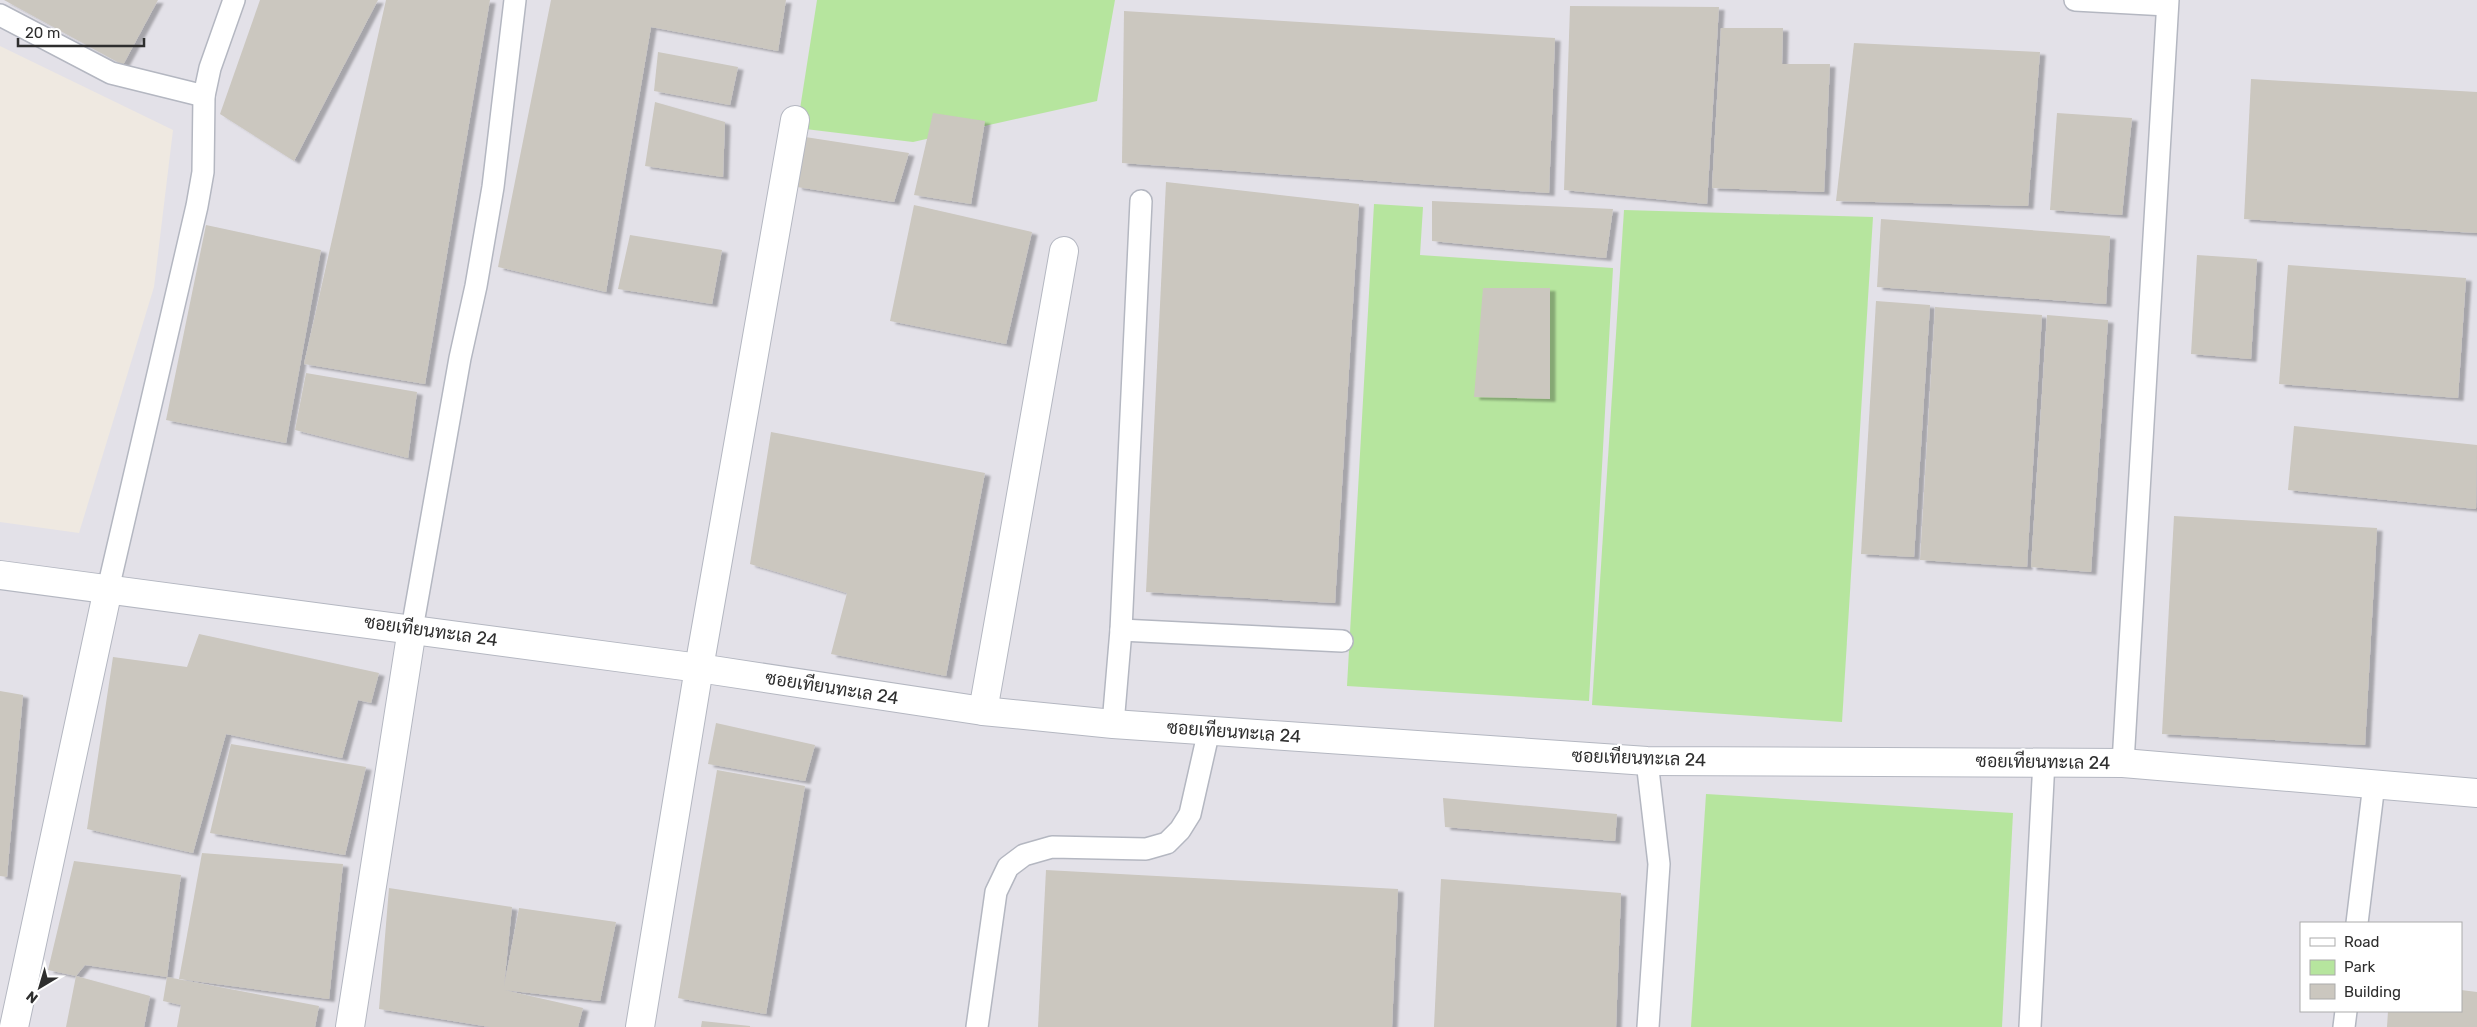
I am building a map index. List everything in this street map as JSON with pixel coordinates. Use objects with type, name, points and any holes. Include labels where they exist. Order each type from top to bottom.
[{"type":"street","points":[[640,1027],[699,668],[795,120]]},
{"type":"street","points":[[983,711],[1064,252]]},
{"type":"street","name":"ซอยเทียนทะเล 24","points":[[0,575],[699,668],[983,711],[1114,724],[1647,761],[2044,761],[2124,764],[2477,792]]},
{"type":"street","points":[[14,1027],[108,589]]},
{"type":"street","points":[[350,1027],[412,629]]},
{"type":"lane","points":[[108,589],[198,206],[204,172],[204,96],[210,68],[234,0]]},
{"type":"lane","points":[[412,629],[460,358],[476,286],[493,186],[515,0]]},
{"type":"lane","points":[[2075,0],[2167,2],[2124,764]]},
{"type":"lane","points":[[0,15],[111,73],[204,96]]},
{"type":"lane","points":[[1114,724],[1121,630],[1141,201]]},
{"type":"lane","points":[[1121,630],[1342,640]]},
{"type":"lane","points":[[977,1027],[996,892],[1008,867],[1024,855],[1052,846],[1146,849],[1168,843],[1180,830],[1190,814],[1208,730]]},
{"type":"lane","points":[[1647,761],[1659,864],[1648,1027]]},
{"type":"lane","points":[[2030,1027],[2044,761]]},
{"type":"lane","points":[[2357,922],[2374,784]]},
{"type":"lane","points":[[2344,1027],[2346,1012]]},
{"type":"shaded area","points":[[0,0],[2477,0],[2477,1027],[0,1027],[0,522],[79,533],[154,287],[173,130],[0,46]]},
{"type":"green space","points":[[817,0],[1115,0],[1097,101],[913,142],[797,128]]},
{"type":"green space","points":[[1374,204],[1423,207],[1420,255],[1613,268],[1589,701],[1347,686]]},
{"type":"green space","points":[[1624,210],[1873,217],[1842,722],[1592,705]]},
{"type":"green space","points":[[1706,794],[2013,813],[2002,1027],[1691,1027]]},
{"type":"building","points":[[4,0],[158,0],[123,65]]},
{"type":"building","points":[[260,0],[378,0],[294,161],[220,114]]},
{"type":"building","points":[[386,0],[490,0],[425,384],[304,364]]},
{"type":"building","points":[[551,0],[786,0],[778,51],[651,27],[606,292],[498,267]]},
{"type":"building","points":[[1570,6],[1719,7],[1707,204],[1564,190]]},
{"type":"building","points":[[1124,11],[1555,38],[1549,193],[1122,163]]},
{"type":"building","points":[[1721,28],[1783,28],[1782,64],[1830,64],[1824,192],[1712,188]]},
{"type":"building","points":[[1854,43],[2040,52],[2028,206],[1836,201]]},
{"type":"building","points":[[658,52],[738,67],[730,105],[654,91]]},
{"type":"building","points":[[2251,79],[2477,92],[2477,233],[2244,219]]},
{"type":"building","points":[[655,102],[725,122],[723,177],[645,166]]},
{"type":"building","points":[[933,113],[985,121],[971,204],[914,195]]},
{"type":"building","points":[[2057,113],[2132,118],[2122,215],[2050,210]]},
{"type":"building","points":[[792,135],[909,153],[894,202],[797,187]]},
{"type":"building","points":[[1166,182],[1359,204],[1335,603],[1146,592]]},
{"type":"building","points":[[1432,201],[1613,209],[1606,258],[1432,241]]},
{"type":"building","points":[[914,205],[1032,232],[1006,344],[890,321]]},
{"type":"building","points":[[1881,219],[2110,236],[2106,304],[1877,287]]},
{"type":"building","points":[[206,225],[321,250],[286,443],[166,420]]},
{"type":"building","points":[[630,235],[722,250],[712,304],[618,289]]},
{"type":"building","points":[[2197,255],[2257,259],[2251,359],[2191,354]]},
{"type":"building","points":[[2288,265],[2466,278],[2458,398],[2279,384]]},
{"type":"building","points":[[1483,288],[1550,288],[1550,399],[1474,397]]},
{"type":"building","points":[[1876,301],[1930,305],[1914,557],[1861,554]]},
{"type":"building","points":[[1935,307],[2042,315],[2027,567],[1920,560]]},
{"type":"building","points":[[2047,315],[2108,320],[2091,572],[2031,567]]},
{"type":"building","points":[[306,373],[417,392],[408,458],[295,430]]},
{"type":"building","points":[[2294,426],[2477,445],[2476,509],[2288,490]]},
{"type":"building","points":[[771,432],[985,473],[946,676],[831,654],[847,593],[750,564]]},
{"type":"building","points":[[2174,516],[2377,528],[2365,745],[2162,734]]},
{"type":"building","points":[[199,634],[379,673],[371,703],[358,700],[342,758],[226,734],[193,853],[87,829],[113,657],[187,667]]},
{"type":"building","points":[[0,691],[23,695],[7,877],[0,876]]},
{"type":"building","points":[[716,723],[815,745],[805,781],[708,764]]},
{"type":"building","points":[[231,744],[366,767],[345,855],[210,833]]},
{"type":"building","points":[[717,770],[805,786],[766,1014],[678,998]]},
{"type":"building","points":[[1443,798],[1617,814],[1615,841],[1445,827]]},
{"type":"building","points":[[202,853],[343,864],[329,999],[179,979]]},
{"type":"building","points":[[74,861],[181,875],[167,977],[85,965],[76,976],[48,970]]},
{"type":"building","points":[[1046,870],[1398,889],[1392,1027],[1038,1027]]},
{"type":"building","points":[[1441,879],[1621,893],[1616,1027],[1434,1027]]},
{"type":"building","points":[[389,888],[512,907],[504,986],[519,908],[616,922],[600,1001],[504,990],[583,1008],[578,1027],[490,1027],[379,1009]]},
{"type":"building","points":[[76,976],[150,996],[144,1027],[66,1027]]},
{"type":"building","points":[[167,977],[319,1006],[315,1027],[177,1027],[181,1005],[163,1001]]},
{"type":"building","points":[[2462,990],[2477,992],[2477,1027],[2387,1027],[2388,1012],[2462,1012]]},
{"type":"building","points":[[702,1021],[750,1026],[750,1027],[701,1027]]}]
